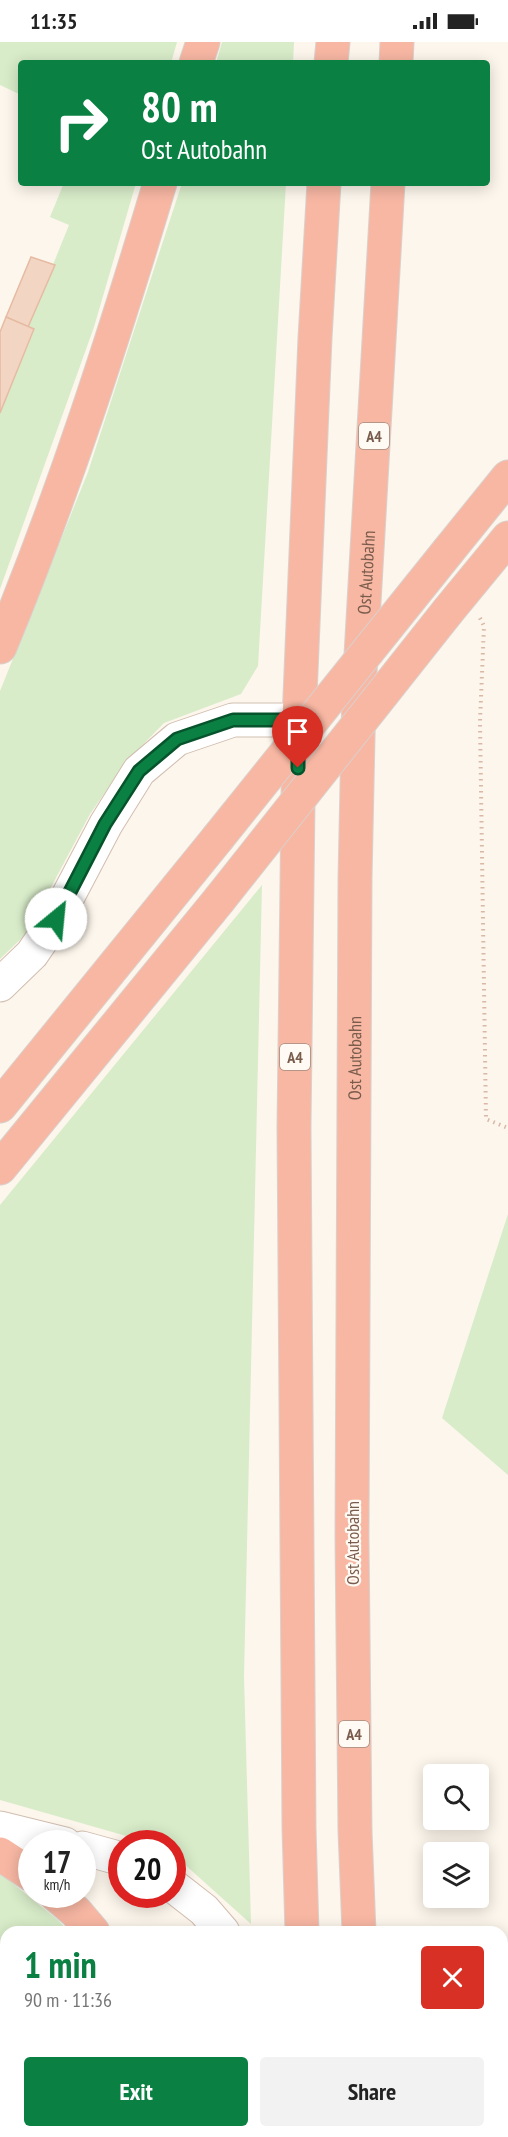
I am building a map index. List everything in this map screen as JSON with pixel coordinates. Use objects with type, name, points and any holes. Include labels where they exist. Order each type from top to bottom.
[{"type":"highway","points":[[197,60],[202,42]]},
{"type":"highway","points":[[331,60],[333,42]]},
{"type":"highway","points":[[396,60],[397,42]]},
{"type":"highway","points":[[0,647],[74,453],[128,291],[159,186]]},
{"type":"highway","name":"A4","points":[[302,1926],[299,1828],[294,1127],[298,720],[324,186]]},
{"type":"highway","name":"Ost Autobahn","points":[[359,1926],[355,1831],[352,1537],[357,796],[359,678],[388,186]]},
{"type":"highway","points":[[0,1106],[508,477]]},
{"type":"highway","points":[[0,1168],[219,900],[508,538]]},
{"type":"highway","points":[[0,1854],[18,1866]]},
{"type":"highway","points":[[71,1908],[88,1926]]},
{"type":"lane","points":[[0,985],[32,954],[56,919],[105,824],[139,771],[177,739],[233,720],[298,720]]},
{"type":"lane","points":[[0,1827],[18,1832]]},
{"type":"lane","points":[[186,1896],[204,1910],[218,1926]]},
{"type":"path","points":[[458,599],[484,626],[480,722],[486,1119],[508,1128]]},
{"type":"green space","points":[[0,42],[177,42],[172,60],[18,60],[18,94],[0,85]]},
{"type":"green space","points":[[222,42],[294,42],[293,60],[217,60]]},
{"type":"green space","points":[[63,186],[135,186],[94,327],[0,589],[0,413],[34,330],[28,327],[69,225],[50,217]]},
{"type":"green space","points":[[181,186],[286,186],[258,666],[241,694],[164,723],[127,761],[90,814],[26,934],[0,959],[0,691],[88,472]]},
{"type":"green space","points":[[262,885],[244,1677],[251,1924],[186,1866],[186,1830],[108,1831],[0,1800],[0,1205]]},
{"type":"green space","points":[[508,1214],[508,1475],[442,1418]]},
{"type":"green space","points":[[0,1873],[18,1888],[18,1908],[43,1908],[64,1926],[0,1926]]},
{"type":"building","points":[[31,257],[55,265],[28,327],[6,317]]},
{"type":"building","points":[[6,317],[34,329],[0,413],[0,332]]},
{"type":"route","points":[[56,919],[105,824],[139,771],[177,739],[233,720],[298,720],[298,768]]}]
